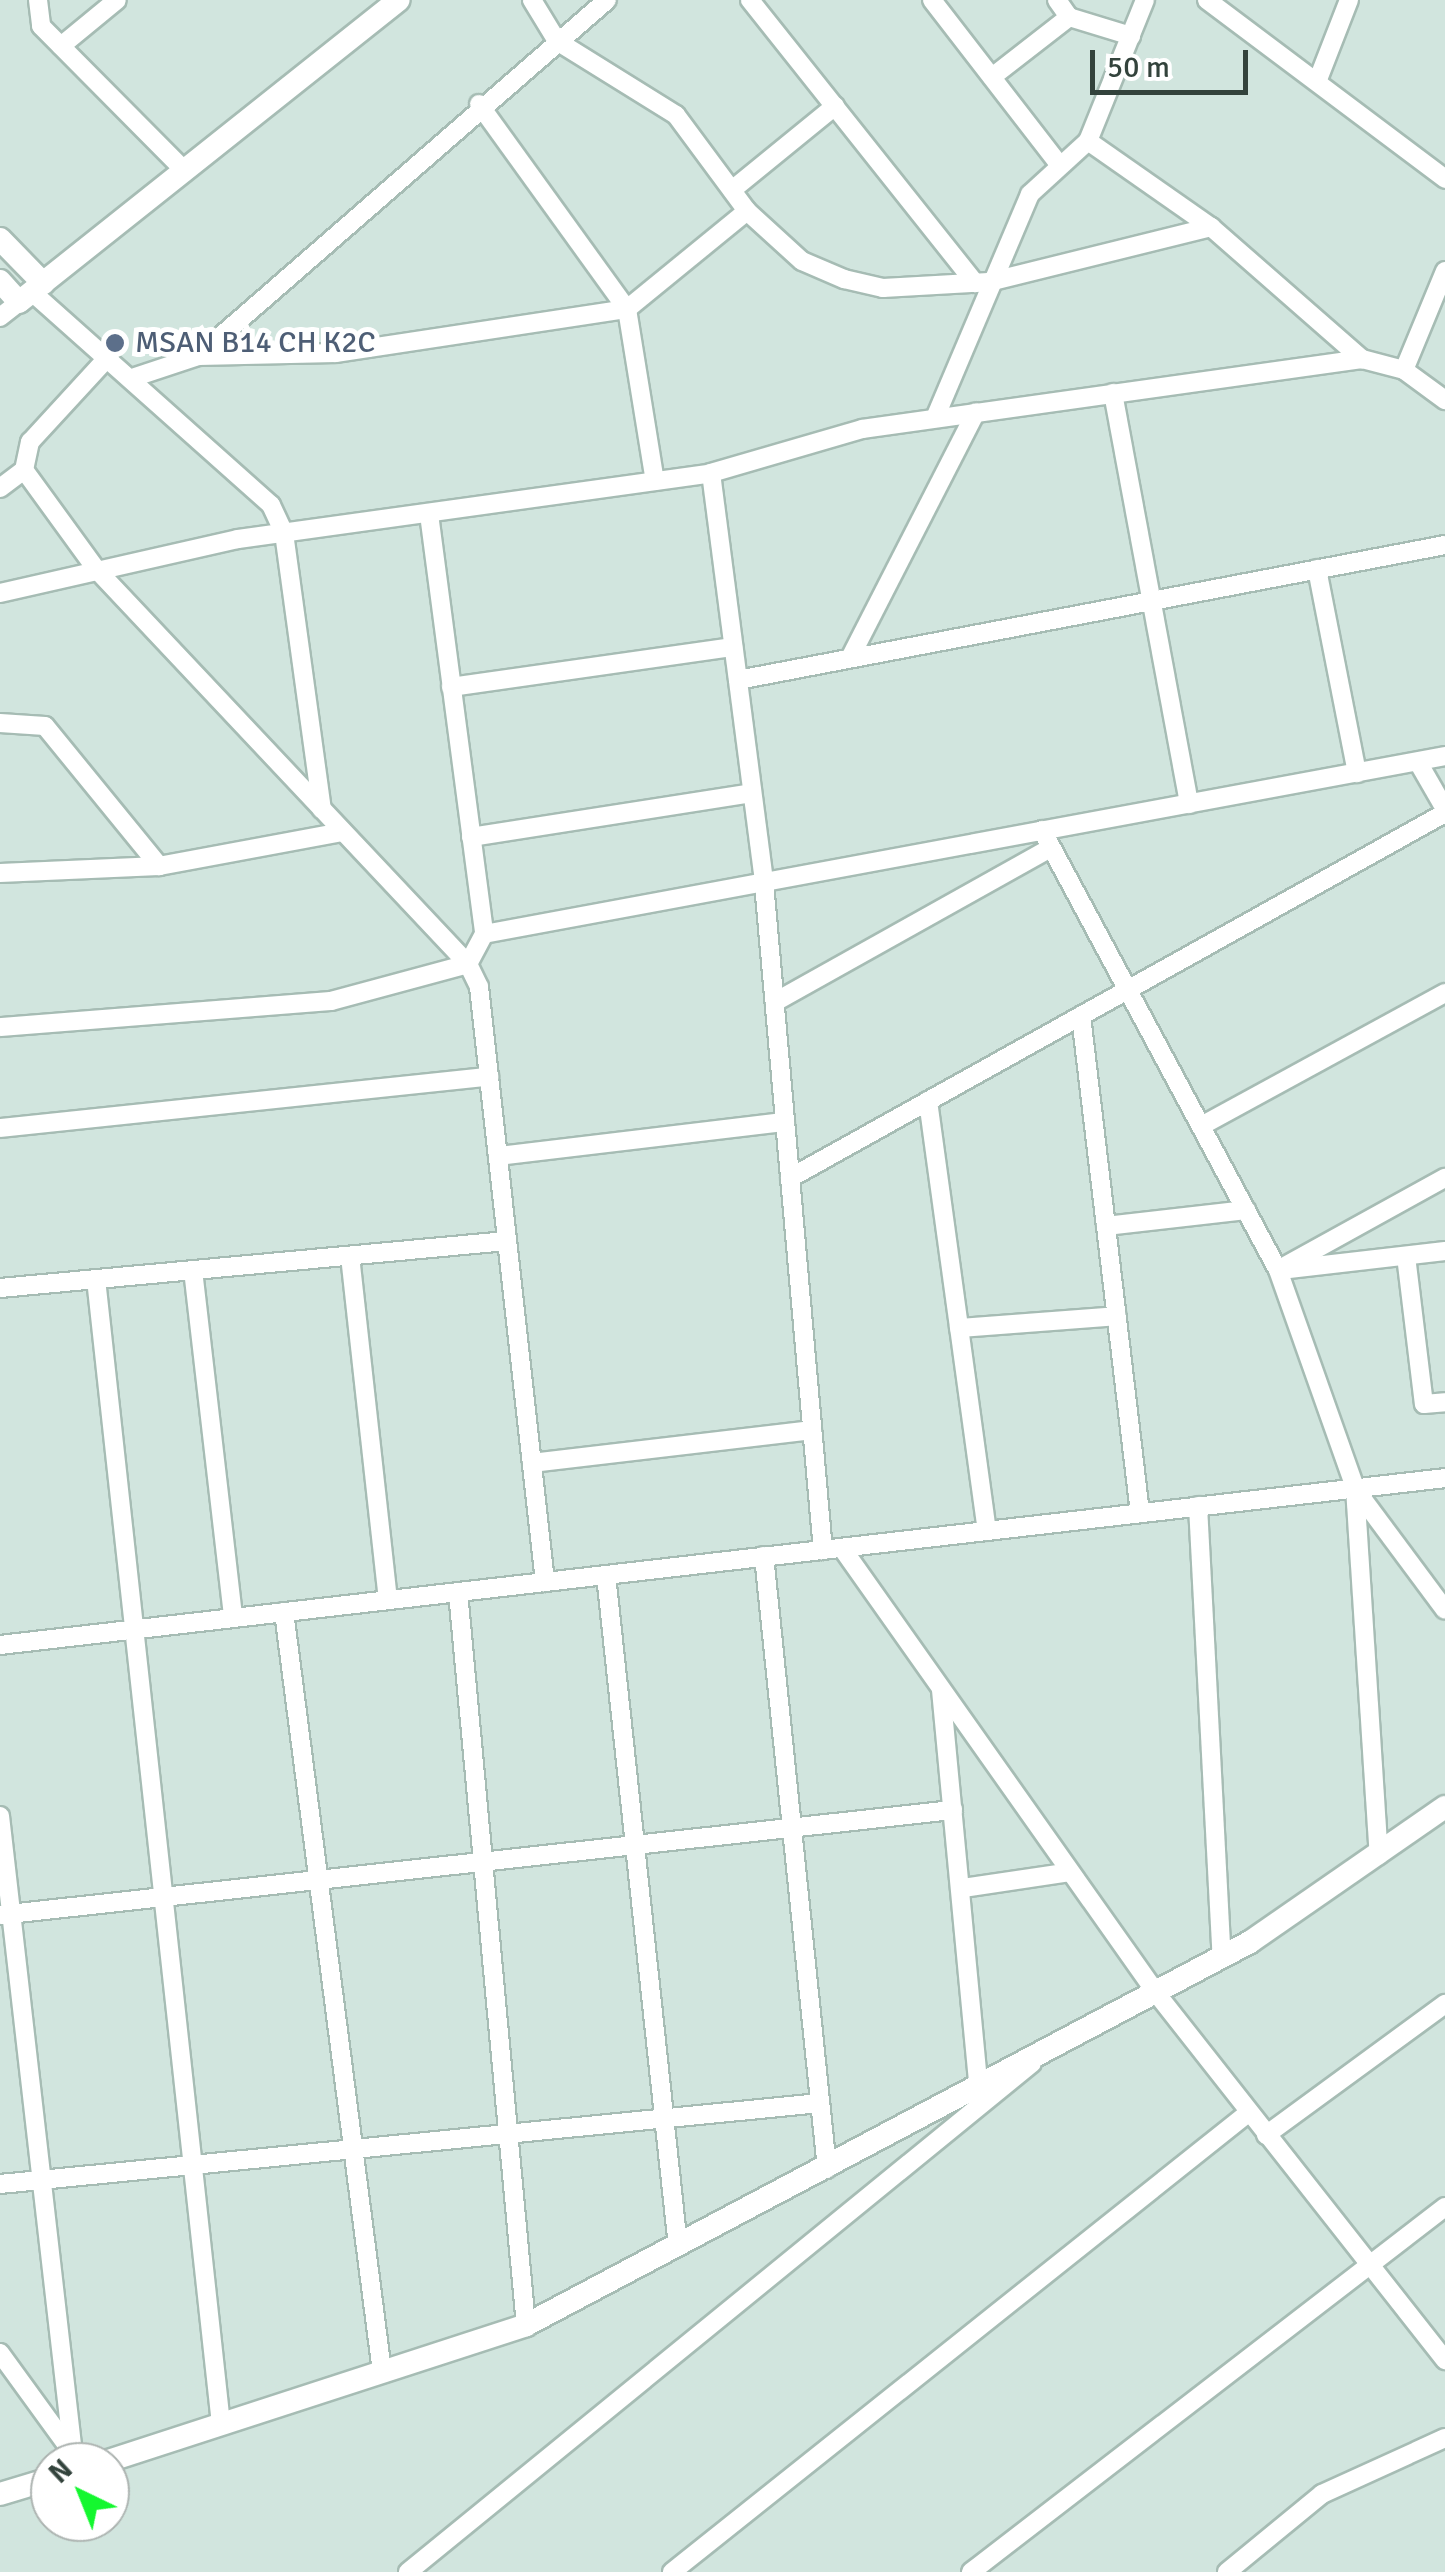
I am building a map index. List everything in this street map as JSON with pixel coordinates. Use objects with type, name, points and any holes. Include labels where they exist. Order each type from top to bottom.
[{"type":"street","points":[[38,0],[41,26],[184,170]]},
{"type":"street","points":[[61,46],[117,0]]},
{"type":"street","points":[[0,317],[398,0]]},
{"type":"street","points":[[532,0],[557,41],[676,115],[747,210],[802,261],[844,279],[883,288],[982,283],[1211,227]]},
{"type":"street","points":[[198,356],[479,104],[607,0]]},
{"type":"street","points":[[750,0],[982,283]]},
{"type":"street","points":[[932,0],[1058,163]]},
{"type":"street","points":[[1057,0],[1069,17],[1130,36]]},
{"type":"street","points":[[936,418],[982,283],[1030,194],[1058,163],[1088,141],[1145,0]]},
{"type":"street","points":[[1207,0],[1445,179]]},
{"type":"street","points":[[1317,82],[1349,0]]},
{"type":"street","points":[[992,77],[1069,17]]},
{"type":"street","points":[[479,104],[628,309],[655,482]]},
{"type":"street","points":[[732,190],[835,106]]},
{"type":"street","points":[[1088,141],[1211,227],[1362,359]]},
{"type":"street","points":[[135,376],[198,356],[336,353],[628,309],[747,210]]},
{"type":"street","points":[[0,239],[31,292]]},
{"type":"street","points":[[1404,370],[1445,271]]},
{"type":"street","points":[[0,281],[31,292],[110,355],[271,505],[284,533],[322,810]]},
{"type":"street","points":[[0,488],[24,470],[30,442],[110,355]]},
{"type":"street","points":[[0,593],[96,569],[284,533],[711,474],[862,428],[1362,359],[1404,370],[1445,400]]},
{"type":"street","points":[[1114,394],[1189,804]]},
{"type":"street","points":[[850,658],[976,412]]},
{"type":"street","points":[[24,470],[96,569],[468,964],[489,1078],[546,1582]]},
{"type":"street","points":[[711,474],[764,883],[812,1430],[832,1549],[941,1690],[1157,1994],[1445,2360]]},
{"type":"street","points":[[0,1027],[331,1001],[468,964],[484,934],[429,514]]},
{"type":"street","points":[[738,680],[1445,545]]},
{"type":"street","points":[[1317,569],[1356,774]]},
{"type":"street","points":[[452,687],[734,646]]},
{"type":"street","points":[[0,723],[44,726],[159,866]]},
{"type":"street","points":[[484,934],[1445,756]]},
{"type":"street","points":[[790,1178],[1445,811],[1418,762]]},
{"type":"street","points":[[471,836],[752,793]]},
{"type":"street","points":[[1042,830],[1278,1270],[1355,1488],[1379,1855]]},
{"type":"street","points":[[0,873],[159,866],[342,832]]},
{"type":"street","points":[[775,1002],[1052,848]]},
{"type":"street","points":[[1201,1126],[1445,993]]},
{"type":"street","points":[[1081,1016],[1140,1513]]},
{"type":"street","points":[[0,1128],[489,1078]]},
{"type":"street","points":[[928,1101],[987,1531]]},
{"type":"street","points":[[498,1156],[785,1122]]},
{"type":"street","points":[[1278,1270],[1445,1178]]},
{"type":"street","points":[[1106,1226],[1246,1210]]},
{"type":"street","points":[[0,1288],[507,1241]]},
{"type":"street","points":[[1278,1270],[1445,1251]]},
{"type":"street","points":[[350,1256],[388,1600]]},
{"type":"street","points":[[1406,1256],[1424,1404],[1445,1402]]},
{"type":"street","points":[[193,1270],[233,1618]]},
{"type":"street","points":[[96,1279],[221,2424]]},
{"type":"street","points":[[959,1328],[1117,1316]]},
{"type":"street","points":[[532,1463],[812,1430]]},
{"type":"street","points":[[0,1645],[1445,1478]]},
{"type":"street","points":[[1355,1488],[1445,1610]]},
{"type":"street","points":[[1198,1506],[1222,1958]]},
{"type":"street","points":[[764,1556],[827,2169]]},
{"type":"street","points":[[606,1575],[678,2246]]},
{"type":"street","points":[[458,1592],[526,2325]]},
{"type":"street","points":[[284,1612],[382,2372]]},
{"type":"street","points":[[941,1690],[963,1888],[979,2090]]},
{"type":"street","points":[[130,2454],[526,2325],[1032,2063],[1222,1958],[1445,1807]]},
{"type":"street","points":[[6,1915],[953,1810]]},
{"type":"street","points":[[0,1816],[6,1915],[72,2442]]},
{"type":"street","points":[[963,1888],[1070,1872]]},
{"type":"street","points":[[1266,2136],[1445,2004]]},
{"type":"street","points":[[408,2572],[1032,2063]]},
{"type":"street","points":[[0,2184],[820,2102]]},
{"type":"street","points":[[672,2572],[1248,2112]]},
{"type":"street","points":[[971,2572],[1368,2260],[1445,2207]]},
{"type":"street","points":[[0,2353],[63,2442]]},
{"type":"street","points":[[1228,2572],[1322,2494],[1445,2438]]},
{"type":"street","points":[[0,2494],[30,2485]]},
{"type":"shaded area","points":[[0,0],[1445,0],[1445,2572],[0,2572]]},
{"type":"place","name":"MSAN B14 CH K2C","points":[[115,343]]}]
